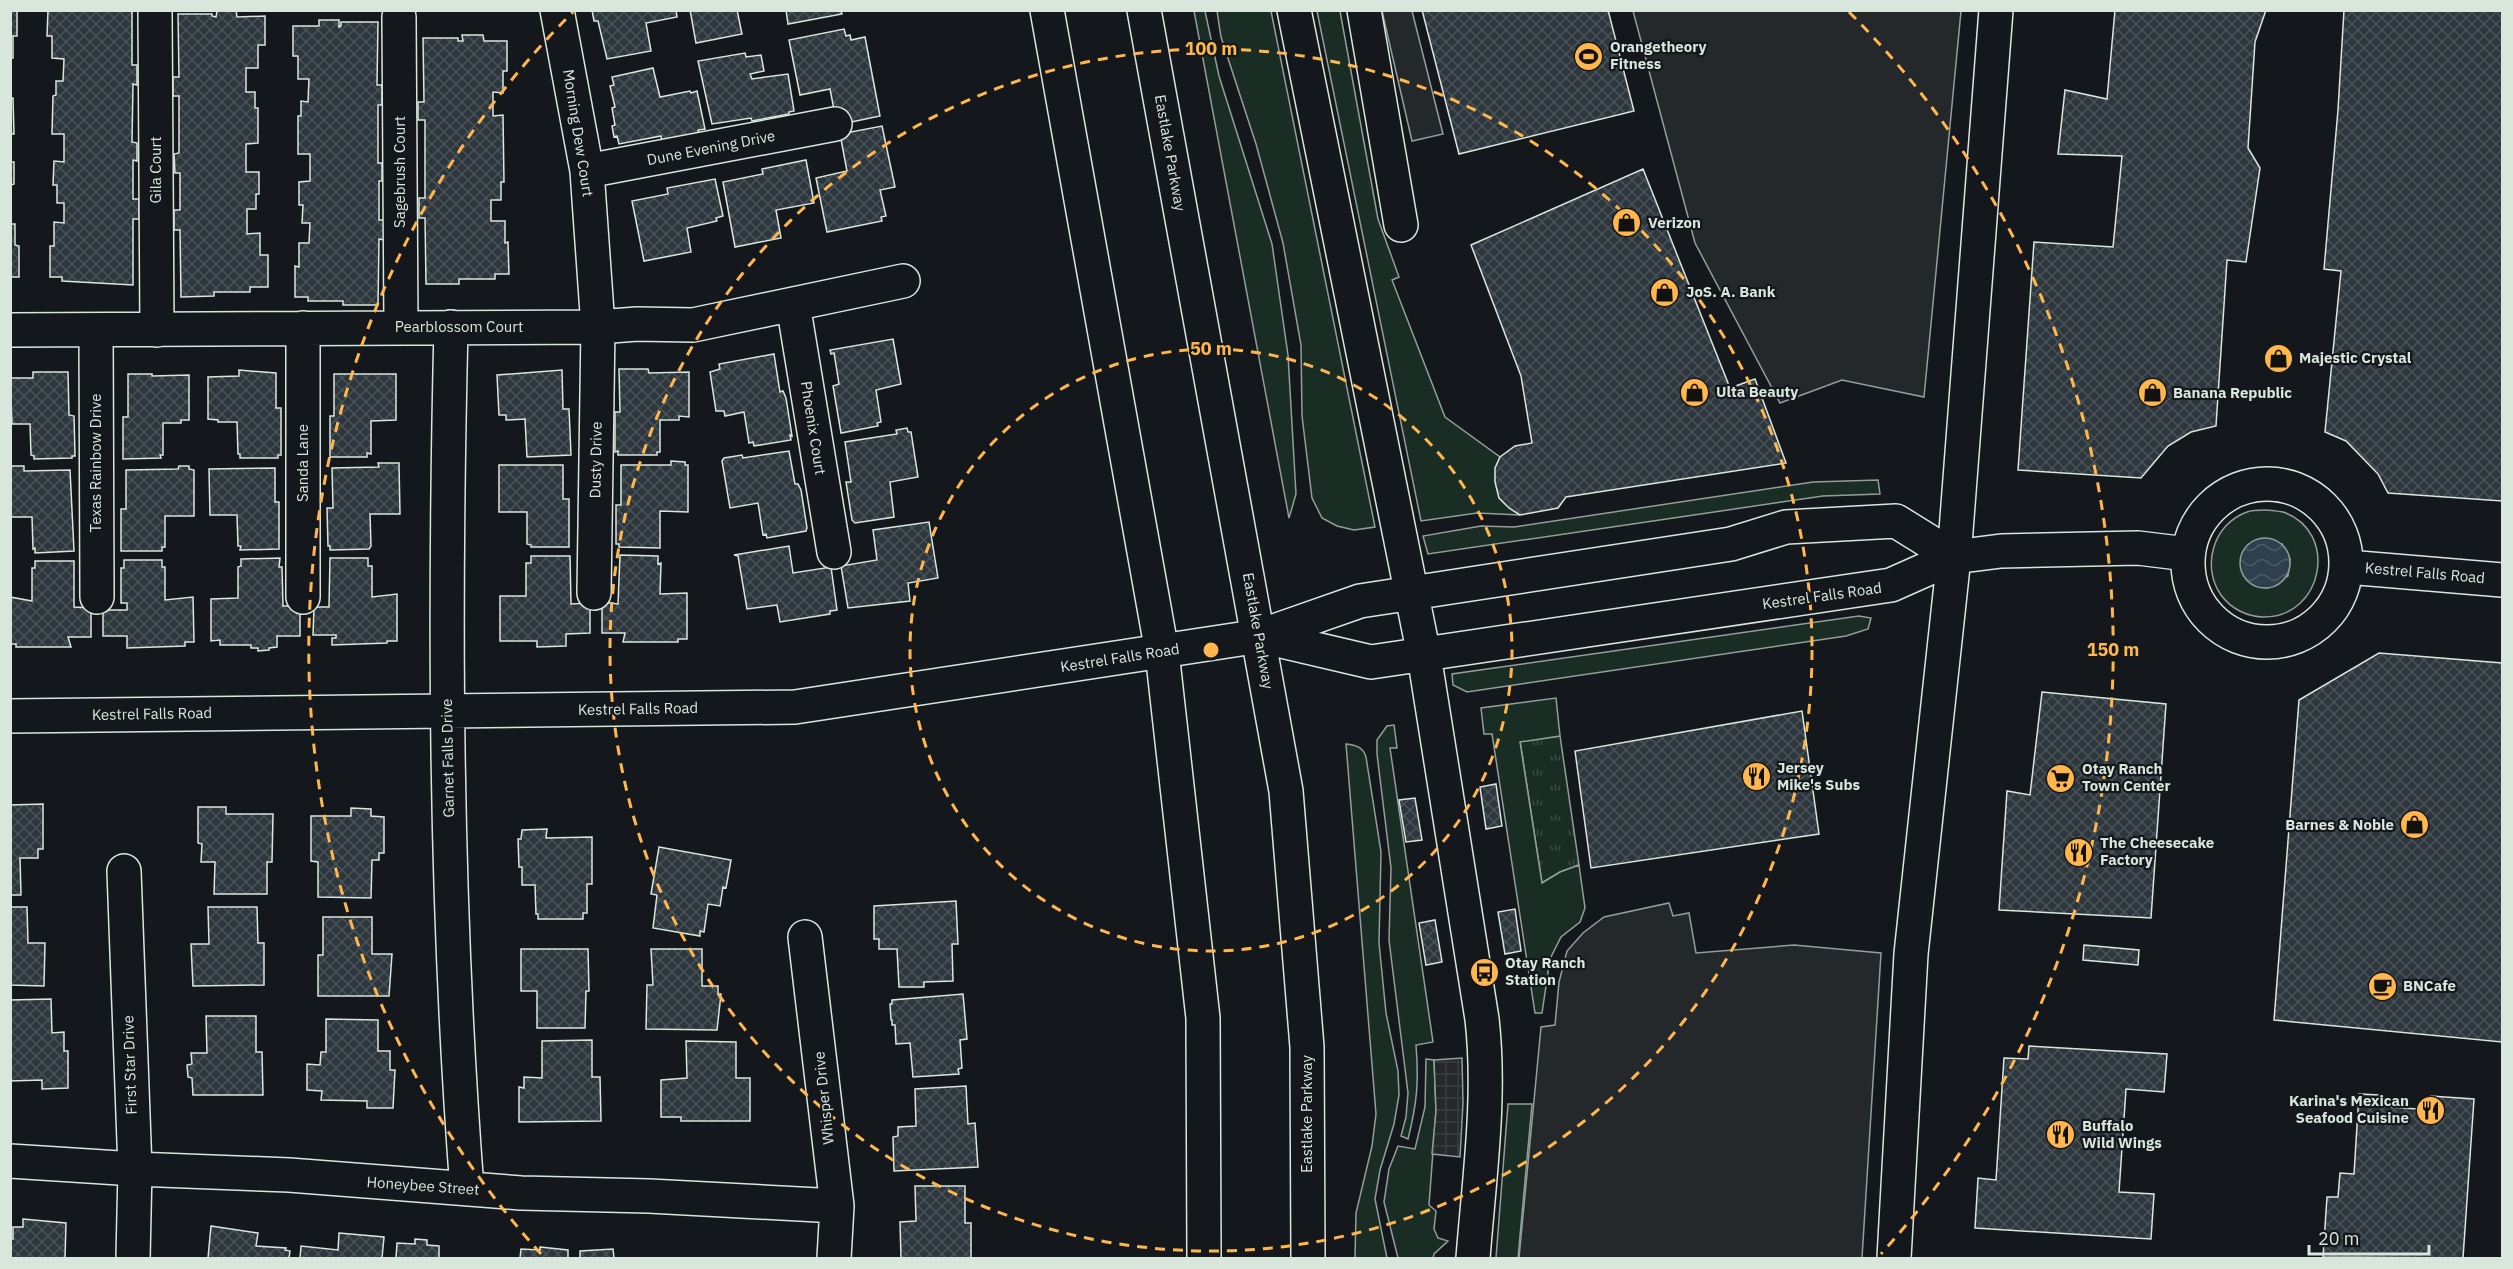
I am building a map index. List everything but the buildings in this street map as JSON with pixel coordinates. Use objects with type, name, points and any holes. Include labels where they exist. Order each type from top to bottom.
[{"type":"street","name":"Gila Court","points":[[155,10],[157,330]]},
{"type":"street","name":"Morning Dew Court","points":[[557,10],[587,171],[598,327]]},
{"type":"street","points":[[1047,10],[1162,652],[1203,1018],[1204,1258]]},
{"type":"street","name":"Eastlake Parkway","points":[[1144,10],[1260,636],[1286,791],[1307,1047],[1308,1258]]},
{"type":"street","points":[[1294,10],[1424,655],[1485,1045],[1485,1104],[1473,1258]]},
{"type":"street","points":[[1364,10],[1401,225]]},
{"type":"street","points":[[1894,1258],[1911,954],[1954,557],[1996,10]]},
{"type":"street","name":"Sagebrush Court","points":[[399,17],[401,327]]},
{"type":"street","name":"Dune Evening Drive","points":[[587,171],[834,124]]},
{"type":"street","name":"Pearblossom Court","points":[[10,330],[598,327],[693,324],[903,281]]},
{"type":"street","name":"Phoenix Court","points":[[793,304],[834,552]]},
{"type":"street","name":"Garnet Falls Drive","points":[[451,327],[447,711],[458,1069],[467,1189]]},
{"type":"street","name":"Dusty Drive","points":[[594,593],[598,327]]},
{"type":"street","name":"Sanda Lane","points":[[303,328],[303,597]]},
{"type":"street","name":"Texas Rainbow Drive","points":[[96,330],[97,597]]},
{"type":"street","points":[[2269,484],[2286,486],[2312,497],[2331,516],[2343,540],[2347,567],[2341,592],[2329,614],[2309,631],[2286,640],[2260,643],[2235,636],[2214,622],[2198,603],[2188,579],[2187,554],[2195,528],[2211,506],[2233,491],[2269,484]]},
{"type":"street","name":"Kestrel Falls Road","points":[[10,716],[795,707],[1260,636],[1360,601],[1731,544],[1786,527],[1896,521],[1954,557]]},
{"type":"street","points":[[1954,557],[2027,549],[2138,548],[2187,554]]},
{"type":"street","name":"Kestrel Falls Road","points":[[1260,636],[1371,662],[1891,585],[1954,557]]},
{"type":"street","name":"Kestrel Falls Road","points":[[2347,567],[2502,580]]},
{"type":"street","name":"First Star Drive","points":[[124,871],[135,1169],[133,1258]]},
{"type":"street","name":"Whisper Drive","points":[[805,937],[837,1206],[834,1258]]},
{"type":"street","name":"Honeybee Street","points":[[10,1161],[135,1169],[289,1174],[467,1189],[837,1206]]},
{"type":"green space","points":[[1194,11],[1205,11],[1219,76],[1272,244],[1288,355],[1296,494],[1289,518]]},
{"type":"green space","points":[[1217,11],[1271,11],[1375,527],[1354,530],[1337,526],[1322,518],[1312,498],[1302,416],[1301,345],[1283,243],[1256,144],[1221,37]]},
{"type":"green space","points":[[1317,11],[1340,11],[1378,219],[1399,277],[1392,280],[1445,417],[1500,457],[1495,475],[1498,491],[1506,504],[1520,515],[1477,513],[1421,521]]},
{"type":"green space","points":[[1878,480],[1880,494],[1823,496],[1428,554],[1423,536],[1481,526],[1514,527],[1813,482]]},
{"type":"green space","points":[[2253,510],[2283,512],[2301,522],[2312,536],[2317,554],[2317,572],[2311,589],[2300,603],[2284,613],[2264,617],[2252,616],[2240,611],[2221,595],[2215,584],[2211,560],[2219,536],[2235,518]],"holes":[[[2249,544],[2282,544],[2290,559],[2288,576],[2268,588],[2259,587],[2247,579],[2241,566],[2244,551]]]},
{"type":"green space","points":[[1859,616],[1871,618],[1868,629],[1846,636],[1467,692],[1453,685],[1452,674]]},
{"type":"green space","points":[[1556,698],[1560,736],[1520,742],[1542,883],[1560,872],[1579,865],[1585,908],[1580,922],[1561,937],[1550,959],[1542,1013],[1535,1013],[1492,734],[1484,734],[1481,708]]},
{"type":"green space","points":[[1394,725],[1397,748],[1390,748],[1433,1042],[1416,1045],[1416,1092],[1408,1139],[1401,1136],[1406,1117],[1408,1093],[1389,940],[1391,868],[1377,754],[1377,740],[1387,726]]},
{"type":"green space","points":[[1560,736],[1579,865],[1560,872],[1542,883],[1520,741]]},
{"type":"green space","points":[[1346,744],[1359,747],[1366,757],[1381,852],[1379,943],[1386,1013],[1398,1071],[1399,1095],[1375,1199],[1387,1258],[1355,1258],[1356,1213],[1372,1146],[1376,1114]]},
{"type":"green space","points":[[1426,1059],[1434,1060],[1436,1111],[1429,1205],[1436,1211],[1434,1229],[1438,1238],[1448,1241],[1434,1254],[1433,1258],[1398,1258],[1384,1202],[1389,1169],[1398,1146],[1415,1149],[1425,1107]]},
{"type":"green space","points":[[1508,1104],[1532,1104],[1518,1258],[1496,1258]]},
{"type":"shaded area","points":[[1382,11],[1412,11],[1443,134],[1412,141]]},
{"type":"shaded area","points":[[1633,11],[1961,11],[1924,397],[1842,380],[1780,403],[1695,243]]},
{"type":"shaded area","points":[[1669,903],[1673,916],[1689,913],[1696,953],[1794,945],[1881,953],[1862,1258],[1519,1258],[1541,1027],[1555,1025],[1559,982],[1567,951],[1583,933],[1604,917]]},
{"type":"shaded area","points":[[1462,1058],[1463,1103],[1460,1157],[1432,1154],[1436,1111],[1434,1060]]},
{"type":"water","points":[[2260,538],[2270,538],[2283,545],[2290,558],[2290,568],[2283,581],[2270,588],[2260,588],[2251,584],[2244,577],[2240,568],[2240,558],[2244,549],[2251,542]]},
{"type":"place","name":"Orangetheory Fitness","points":[[1589,56]]},
{"type":"place","name":"Verizon","points":[[1627,223]]},
{"type":"place","name":"JoS. A. Bank","points":[[1665,292]]},
{"type":"place","name":"Majestic Crystal","points":[[2278,358]]},
{"type":"place","name":"Ulta Beauty","points":[[1695,392]]},
{"type":"place","name":"Banana Republic","points":[[2152,393]]},
{"type":"place","name":"Jersey Mike's Subs","points":[[1756,777]]},
{"type":"place","name":"Otay Ranch Town Center","points":[[2061,778]]},
{"type":"place","name":"Barnes & Noble","points":[[2415,825]]},
{"type":"place","name":"The Cheesecake Factory","points":[[2079,852]]},
{"type":"place","name":"Otay Ranch Station","points":[[1484,972]]},
{"type":"place","name":"BNCafe","points":[[2382,986]]},
{"type":"place","name":"Karina's Mexican Seafood Cuisine","points":[[2430,1110]]},
{"type":"place","name":"Buffalo Wild Wings","points":[[2061,1135]]}]
